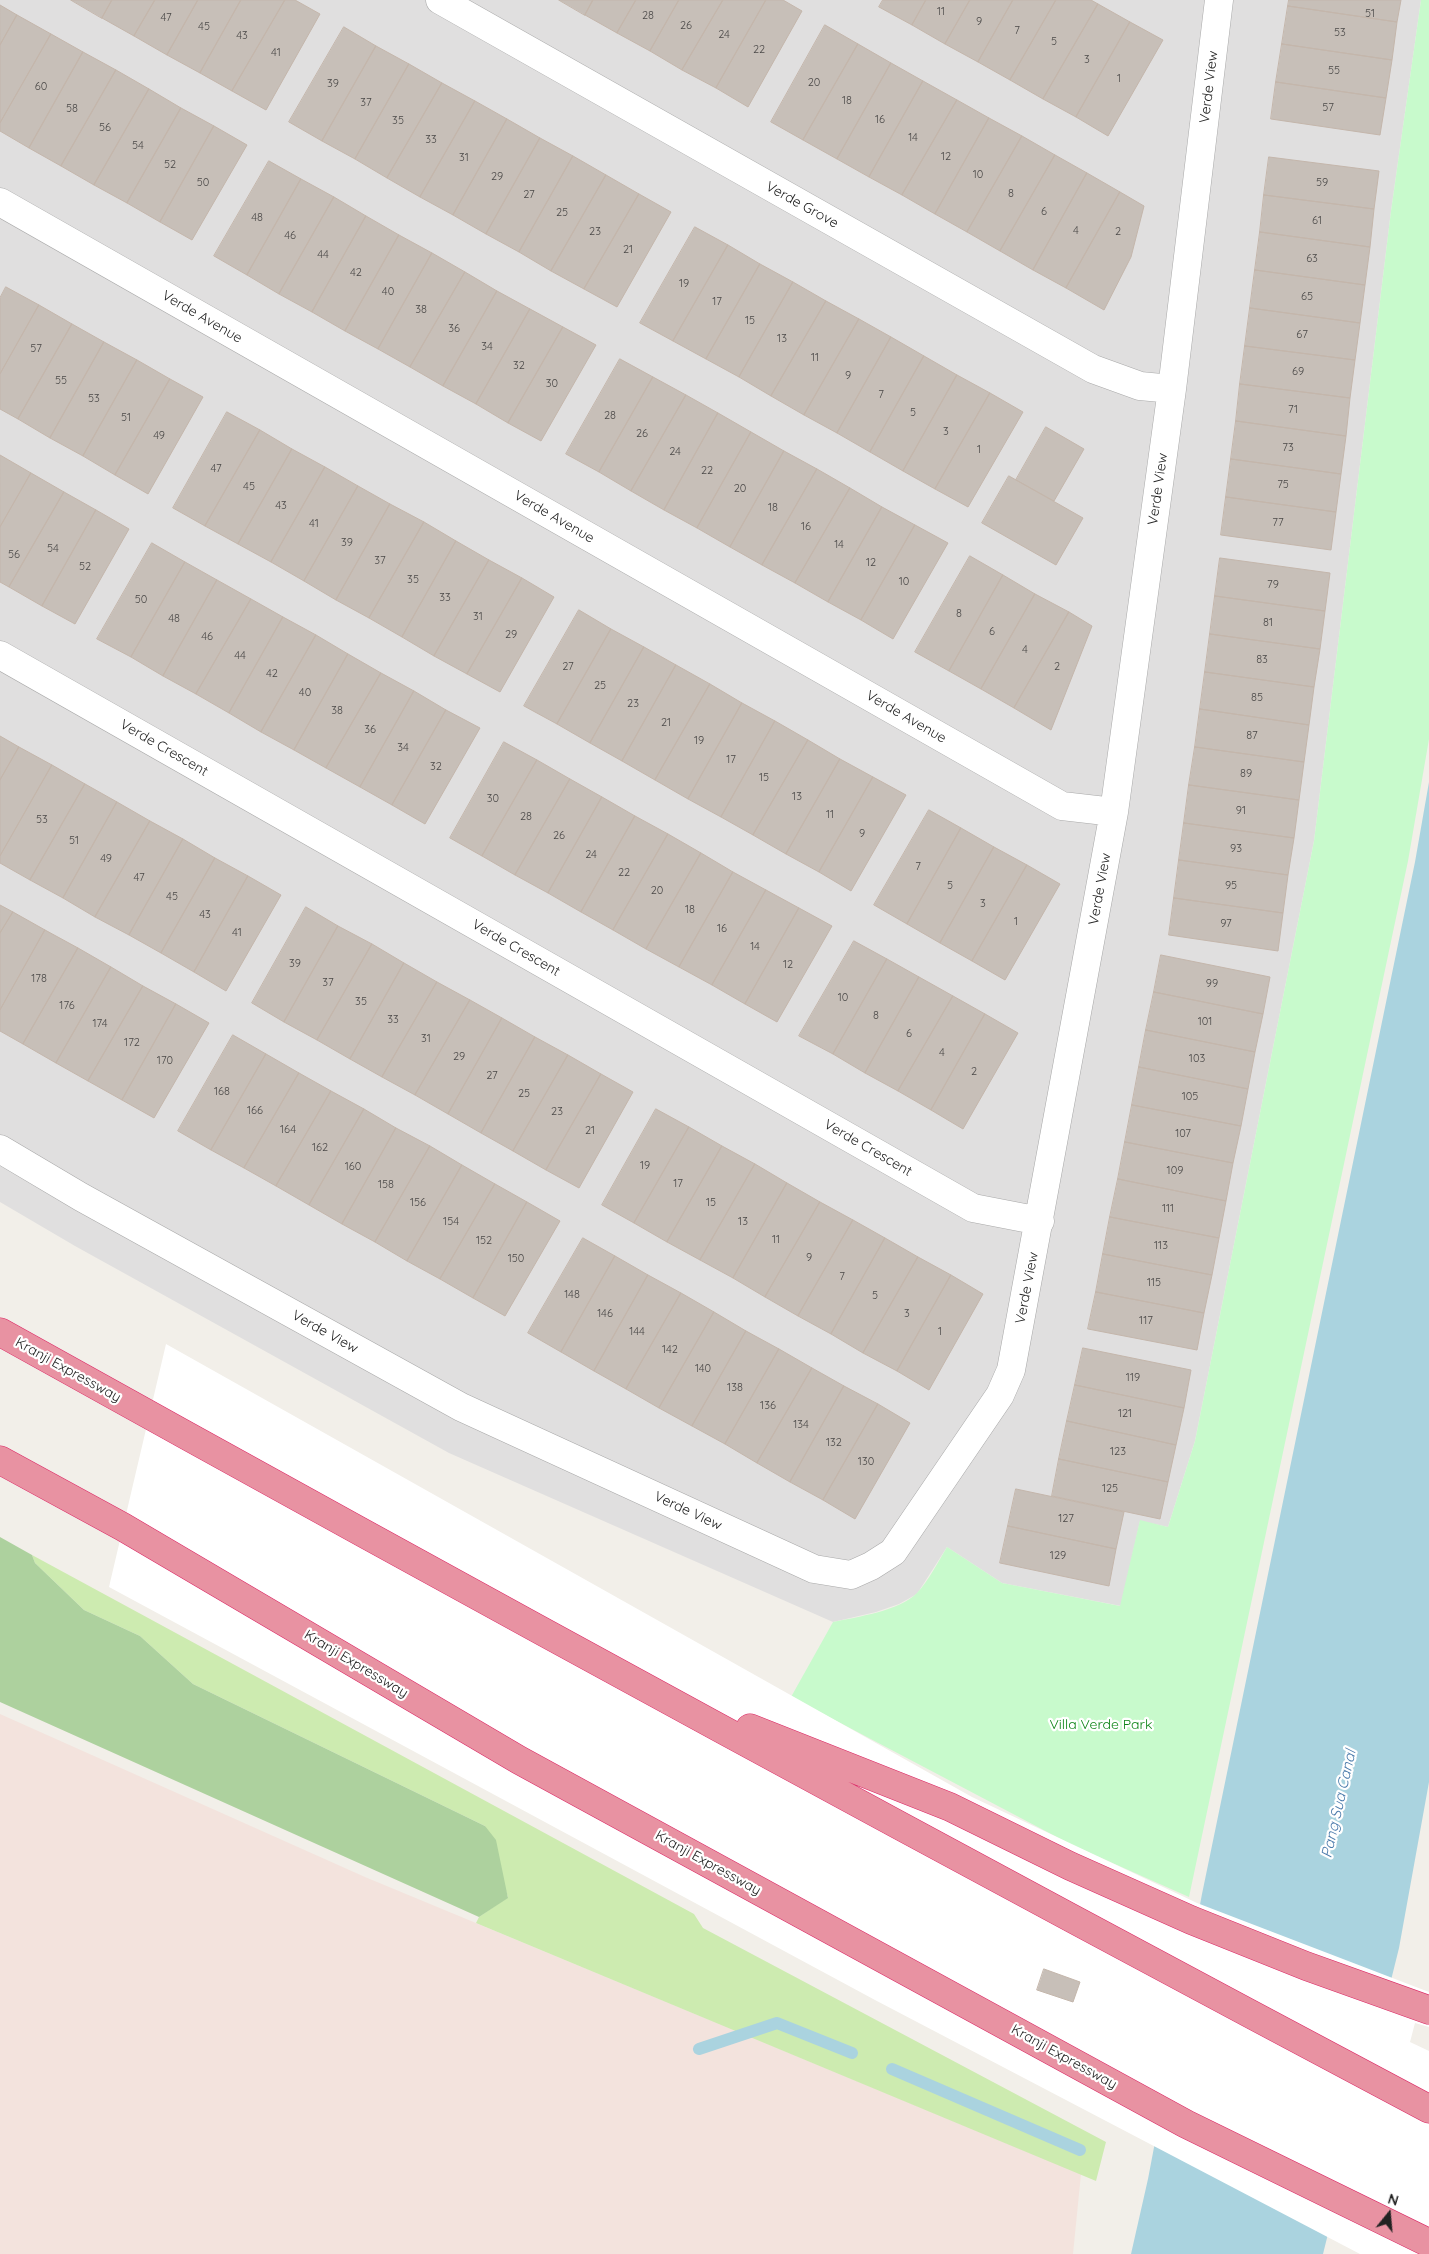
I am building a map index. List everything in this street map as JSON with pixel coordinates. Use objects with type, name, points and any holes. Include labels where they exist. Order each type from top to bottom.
[{"type":"highway","name":"Kranji Expressway","points":[[0,1332],[642,1686],[1056,1911],[1429,2109]]},
{"type":"highway","name":"Kranji Expressway","points":[[0,1460],[123,1527],[528,1765],[1186,2124],[1429,2243]]},
{"type":"highway","points":[[642,1686],[950,1806],[1070,1866],[1191,1920],[1306,1966],[1429,2010]]},
{"type":"street","name":"Verde Grove","points":[[440,0],[1093,369],[1140,386],[1172,389]]},
{"type":"street","name":"Verde View","points":[[0,1150],[82,1198],[462,1407],[814,1569],[851,1575],[871,1566],[893,1552],[901,1543],[1000,1395],[1011,1370],[1114,812],[1172,389],[1220,0]]},
{"type":"street","name":"Verde Avenue","points":[[0,202],[1062,806],[1114,812]]},
{"type":"street","name":"Verde Crescent","points":[[0,655],[973,1208],[1040,1220]]},
{"type":"shaded area","points":[[0,0],[1421,0],[1391,211],[1314,841],[1195,1441],[1168,1527],[1140,1521],[1121,1606],[1002,1583],[947,1547],[917,1594],[899,1604],[876,1612],[833,1622],[449,1453],[75,1246],[0,1202]]},
{"type":"shaded area","points":[[0,1714],[365,1877],[1081,2174],[1073,2254],[0,2254]]},
{"type":"green space","name":"Villa Verde Park","points":[[1421,0],[1429,0],[1429,739],[1408,861],[1189,1897],[1072,1845],[791,1697],[833,1622],[889,1609],[909,1599],[917,1593],[947,1547],[1002,1583],[1120,1606],[1140,1520],[1168,1527],[1195,1441],[1314,841],[1391,211]]},
{"type":"green space","points":[[0,1537],[32,1555],[35,1563],[84,1610],[140,1636],[193,1684],[485,1826],[496,1840],[508,1898],[479,1917],[0,1702]]},
{"type":"green space","points":[[32,1555],[694,1914],[703,1928],[1106,2142],[1096,2181],[476,1923],[479,1917],[508,1897],[485,1826],[193,1684],[140,1636],[84,1610],[35,1563]]},
{"type":"water","name":"Pang Sua Canal","points":[[1429,782],[1429,1782],[1399,1948],[1323,2254],[1131,2254],[1148,2179],[1202,1894],[1415,862]]},
{"type":"pier","points":[[166,1344],[972,1797],[1197,1903],[1429,1992],[1429,2027],[1415,2023],[1410,2042],[1429,2051],[1429,2254],[1360,2254],[875,2000],[109,1587]]},
{"type":"building","points":[[71,0],[112,0],[102,18]]},
{"type":"building","points":[[112,0],[155,0],[134,36],[102,18]]},
{"type":"building","points":[[155,0],[198,0],[167,55],[134,36]]},
{"type":"building","points":[[198,0],[241,0],[200,73],[167,55]]},
{"type":"building","points":[[241,0],[285,0],[232,91],[200,73]]},
{"type":"building","points":[[285,0],[295,0],[320,14],[266,110],[232,91]]},
{"type":"building","points":[[559,0],[593,0],[585,15]]},
{"type":"building","points":[[593,0],[636,0],[617,33],[585,15]]},
{"type":"building","points":[[636,0],[679,0],[650,51],[617,33]]},
{"type":"building","points":[[679,0],[723,0],[682,70],[650,51]]},
{"type":"building","points":[[723,0],[766,0],[716,88],[682,70]]},
{"type":"building","points":[[766,0],[783,0],[802,11],[748,107],[716,88]]},
{"type":"building","points":[[883,0],[926,0],[912,25],[879,7]]},
{"type":"building","points":[[926,0],[970,0],[945,44],[912,25]]},
{"type":"building","points":[[970,0],[1013,0],[978,62],[945,44]]},
{"type":"building","points":[[1013,0],[1056,0],[1010,80],[978,62]]},
{"type":"building","points":[[1056,0],[1091,0],[1098,4],[1043,99],[1010,80]]},
{"type":"building","points":[[1289,0],[1401,0],[1397,22],[1288,6]]},
{"type":"building","points":[[1098,4],[1130,22],[1076,117],[1043,99]]},
{"type":"building","points":[[0,5],[17,15],[0,45]]},
{"type":"building","points":[[1288,6],[1397,22],[1392,60],[1282,44]]},
{"type":"building","points":[[17,15],[51,34],[0,123],[0,45]]},
{"type":"building","points":[[1130,22],[1163,40],[1108,136],[1076,117]]},
{"type":"building","points":[[825,25],[858,44],[803,140],[771,122]]},
{"type":"building","points":[[344,27],[376,46],[322,141],[289,122]]},
{"type":"building","points":[[51,34],[83,52],[29,148],[0,131],[0,123]]},
{"type":"building","points":[[858,44],[891,63],[837,159],[803,140]]},
{"type":"building","points":[[1282,44],[1392,60],[1386,98],[1276,82]]},
{"type":"building","points":[[376,46],[409,64],[355,159],[322,141]]},
{"type":"building","points":[[83,52],[116,70],[61,166],[29,148]]},
{"type":"building","points":[[891,63],[923,81],[869,177],[837,159]]},
{"type":"building","points":[[409,64],[442,83],[387,178],[355,159]]},
{"type":"building","points":[[116,70],[149,89],[94,185],[61,166]]},
{"type":"building","points":[[923,81],[957,100],[902,195],[869,177]]},
{"type":"building","points":[[1276,82],[1386,98],[1380,135],[1271,119]]},
{"type":"building","points":[[442,83],[475,101],[420,197],[387,178]]},
{"type":"building","points":[[149,89],[181,108],[127,203],[94,185]]},
{"type":"building","points":[[957,100],[989,118],[935,214],[902,195]]},
{"type":"building","points":[[475,101],[507,119],[453,215],[420,197]]},
{"type":"building","points":[[181,108],[214,126],[160,222],[127,203]]},
{"type":"building","points":[[989,118],[1022,136],[967,232],[935,214]]},
{"type":"building","points":[[507,119],[540,138],[486,234],[453,215]]},
{"type":"building","points":[[214,126],[247,145],[192,240],[160,222]]},
{"type":"building","points":[[1022,136],[1055,155],[1000,251],[967,232]]},
{"type":"building","points":[[540,138],[573,156],[519,252],[486,234]]},
{"type":"building","points":[[1055,155],[1087,173],[1033,270],[1000,251]]},
{"type":"building","points":[[573,156],[606,175],[551,271],[519,252]]},
{"type":"building","points":[[1269,157],[1379,171],[1374,209],[1264,195]]},
{"type":"building","points":[[269,161],[301,179],[247,275],[214,256]]},
{"type":"building","points":[[1087,173],[1120,192],[1066,288],[1033,270]]},
{"type":"building","points":[[606,175],[639,194],[584,289],[551,271]]},
{"type":"building","points":[[301,179],[334,197],[279,294],[247,275]]},
{"type":"building","points":[[1120,192],[1144,206],[1131,257],[1104,310],[1066,288]]},
{"type":"building","points":[[639,194],[671,212],[617,307],[584,289]]},
{"type":"building","points":[[1264,195],[1374,209],[1370,247],[1260,232]]},
{"type":"building","points":[[334,197],[366,216],[312,312],[279,294]]},
{"type":"building","points":[[366,216],[399,235],[345,331],[312,312]]},
{"type":"building","points":[[695,227],[728,245],[673,341],[640,323]]},
{"type":"building","points":[[1260,232],[1370,247],[1365,285],[1255,270]]},
{"type":"building","points":[[399,235],[432,253],[378,349],[345,331]]},
{"type":"building","points":[[728,245],[760,264],[706,359],[673,341]]},
{"type":"building","points":[[432,253],[465,272],[410,367],[378,349]]},
{"type":"building","points":[[760,264],[793,282],[739,377],[706,359]]},
{"type":"building","points":[[1255,270],[1365,285],[1360,323],[1250,308]]},
{"type":"building","points":[[465,272],[497,291],[443,386],[410,367]]},
{"type":"building","points":[[793,282],[826,301],[771,396],[739,377]]},
{"type":"building","points":[[6,287],[39,305],[0,374],[0,298]]},
{"type":"building","points":[[497,291],[530,309],[476,404],[443,386]]},
{"type":"building","points":[[826,301],[859,319],[804,415],[771,396]]},
{"type":"building","points":[[39,305],[72,324],[18,419],[0,409],[0,374]]},
{"type":"building","points":[[1250,308],[1360,323],[1355,360],[1245,346]]},
{"type":"building","points":[[530,309],[563,327],[508,423],[476,404]]},
{"type":"building","points":[[859,319],[891,337],[837,433],[804,415]]},
{"type":"building","points":[[72,324],[104,342],[50,438],[18,419]]},
{"type":"building","points":[[563,327],[596,345],[541,441],[508,423]]},
{"type":"building","points":[[891,337],[924,356],[870,452],[837,433]]},
{"type":"building","points":[[104,342],[137,360],[83,456],[50,438]]},
{"type":"building","points":[[1245,346],[1355,360],[1350,398],[1240,384]]},
{"type":"building","points":[[924,356],[957,375],[903,471],[870,452]]},
{"type":"building","points":[[620,359],[653,377],[599,472],[566,454]]},
{"type":"building","points":[[137,360],[170,379],[115,475],[83,456]]},
{"type":"building","points":[[957,375],[990,393],[935,489],[903,471]]},
{"type":"building","points":[[653,377],[686,395],[631,491],[599,472]]},
{"type":"building","points":[[170,379],[203,397],[148,494],[115,475]]},
{"type":"building","points":[[1240,384],[1350,398],[1346,436],[1236,421]]},
{"type":"building","points":[[990,393],[1023,412],[968,507],[935,489]]},
{"type":"building","points":[[686,395],[718,413],[664,510],[631,491]]},
{"type":"building","points":[[227,412],[260,430],[205,526],[173,508]]},
{"type":"building","points":[[718,413],[751,432],[697,528],[664,510]]},
{"type":"building","points":[[1236,421],[1346,436],[1341,474],[1231,459]]},
{"type":"building","points":[[1046,427],[1084,449],[1054,501],[1016,480]]},
{"type":"building","points":[[260,430],[292,449],[238,544],[205,526]]},
{"type":"building","points":[[751,432],[784,451],[730,547],[697,528]]},
{"type":"building","points":[[292,449],[325,467],[271,562],[238,544]]},
{"type":"building","points":[[784,451],[817,469],[762,565],[730,547]]},
{"type":"building","points":[[0,455],[31,473],[0,527]]},
{"type":"building","points":[[1231,459],[1341,474],[1336,512],[1226,497]]},
{"type":"building","points":[[325,467],[358,486],[304,581],[271,562]]},
{"type":"building","points":[[817,469],[850,488],[795,583],[762,565]]},
{"type":"building","points":[[31,473],[64,492],[9,587],[0,582],[0,527]]},
{"type":"building","points":[[1009,476],[1083,518],[1056,565],[982,523]]},
{"type":"building","points":[[358,486],[390,504],[336,600],[304,581]]},
{"type":"building","points":[[850,488],[882,507],[828,602],[795,583]]},
{"type":"building","points":[[64,492],[96,510],[42,606],[9,587]]},
{"type":"building","points":[[1226,497],[1336,512],[1331,550],[1221,535]]},
{"type":"building","points":[[390,504],[424,522],[369,618],[336,600]]},
{"type":"building","points":[[882,507],[915,525],[861,620],[828,602]]},
{"type":"building","points":[[96,510],[129,529],[75,624],[42,606]]},
{"type":"building","points":[[424,522],[456,541],[402,637],[369,618]]},
{"type":"building","points":[[915,525],[948,543],[893,639],[861,620]]},
{"type":"building","points":[[456,541],[489,560],[434,656],[402,637]]},
{"type":"building","points":[[152,543],[185,562],[131,657],[97,639]]},
{"type":"building","points":[[970,556],[1003,575],[949,671],[915,652]]},
{"type":"building","points":[[1220,558],[1330,573],[1325,611],[1215,596]]},
{"type":"building","points":[[489,560],[522,578],[467,674],[434,656]]},
{"type":"building","points":[[185,562],[217,580],[163,676],[131,657]]},
{"type":"building","points":[[1003,575],[1035,594],[981,689],[949,671]]},
{"type":"building","points":[[522,578],[554,597],[500,692],[467,674]]},
{"type":"building","points":[[217,580],[251,599],[196,694],[163,676]]},
{"type":"building","points":[[1035,594],[1069,612],[1014,708],[981,689]]},
{"type":"building","points":[[1215,596],[1325,611],[1320,649],[1210,634]]},
{"type":"building","points":[[251,599],[283,617],[229,713],[196,694]]},
{"type":"building","points":[[579,610],[611,629],[557,724],[524,706]]},
{"type":"building","points":[[1069,612],[1092,626],[1051,730],[1014,708]]},
{"type":"building","points":[[283,617],[316,635],[261,732],[229,713]]},
{"type":"building","points":[[611,629],[644,647],[590,743],[557,724]]},
{"type":"building","points":[[1210,634],[1320,649],[1314,687],[1205,672]]},
{"type":"building","points":[[316,635],[348,654],[294,750],[261,732]]},
{"type":"building","points":[[644,647],[676,665],[622,761],[590,743]]},
{"type":"building","points":[[348,654],[381,673],[326,768],[294,750]]},
{"type":"building","points":[[676,665],[710,684],[655,780],[622,761]]},
{"type":"building","points":[[1205,672],[1314,687],[1309,725],[1200,709]]},
{"type":"building","points":[[381,673],[414,691],[360,787],[326,768]]},
{"type":"building","points":[[710,684],[742,703],[688,799],[655,780]]},
{"type":"building","points":[[414,691],[446,710],[392,805],[360,787]]},
{"type":"building","points":[[742,703],[775,721],[721,817],[688,799]]},
{"type":"building","points":[[1200,709],[1309,725],[1304,762],[1195,747]]},
{"type":"building","points":[[446,710],[480,728],[425,824],[392,805]]},
{"type":"building","points":[[775,721],[808,740],[753,835],[721,817]]},
{"type":"building","points":[[0,736],[19,747],[0,780]]},
{"type":"building","points":[[808,740],[840,759],[786,854],[753,835]]},
{"type":"building","points":[[504,742],[537,760],[482,856],[450,838]]},
{"type":"building","points":[[19,747],[52,765],[0,856],[0,780]]},
{"type":"building","points":[[1195,747],[1304,762],[1299,800],[1189,785]]},
{"type":"building","points":[[840,759],[873,777],[819,872],[786,854]]},
{"type":"building","points":[[537,760],[570,779],[515,875],[482,856]]},
{"type":"building","points":[[52,765],[85,784],[30,880],[0,863],[0,856]]},
{"type":"building","points":[[873,777],[906,795],[851,891],[819,872]]},
{"type":"building","points":[[570,779],[602,797],[548,893],[515,875]]},
{"type":"building","points":[[85,784],[117,802],[63,898],[30,880]]},
{"type":"building","points":[[1189,785],[1299,800],[1294,838],[1184,823]]},
{"type":"building","points":[[602,797],[635,816],[581,912],[548,893]]},
{"type":"building","points":[[117,802],[150,821],[95,917],[63,898]]},
{"type":"building","points":[[929,810],[961,828],[907,924],[874,905]]},
{"type":"building","points":[[635,816],[668,834],[613,930],[581,912]]},
{"type":"building","points":[[150,821],[183,839],[129,935],[95,917]]},
{"type":"building","points":[[1184,823],[1294,838],[1288,875],[1179,860]]},
{"type":"building","points":[[961,828],[994,847],[940,943],[907,924]]},
{"type":"building","points":[[668,834],[701,853],[646,949],[613,930]]},
{"type":"building","points":[[183,839],[215,858],[161,953],[129,935]]},
{"type":"building","points":[[994,847],[1027,865],[972,961],[940,943]]},
{"type":"building","points":[[701,853],[733,872],[679,967],[646,949]]},
{"type":"building","points":[[215,858],[248,876],[194,972],[161,953]]},
{"type":"building","points":[[1179,860],[1288,875],[1283,913],[1174,898]]},
{"type":"building","points":[[1027,865],[1060,884],[1005,980],[972,961]]},
{"type":"building","points":[[733,872],[766,890],[712,985],[679,967]]},
{"type":"building","points":[[248,876],[281,895],[226,991],[194,972]]},
{"type":"building","points":[[766,890],[799,908],[745,1004],[712,985]]},
{"type":"building","points":[[1174,898],[1283,913],[1278,951],[1169,935]]},
{"type":"building","points":[[0,905],[13,912],[0,933]]},
{"type":"building","points":[[306,907],[338,926],[284,1022],[252,1003]]},
{"type":"building","points":[[799,908],[832,926],[777,1022],[745,1004]]},
{"type":"building","points":[[13,912],[45,930],[0,1010],[0,933]]},
{"type":"building","points":[[338,926],[372,944],[317,1040],[284,1022]]},
{"type":"building","points":[[45,930],[78,948],[23,1044],[0,1031],[0,1010]]},
{"type":"building","points":[[854,941],[887,959],[833,1054],[799,1036]]},
{"type":"building","points":[[372,944],[404,963],[350,1059],[317,1040]]},
{"type":"building","points":[[78,948],[111,967],[56,1063],[23,1044]]},
{"type":"building","points":[[1161,955],[1270,977],[1263,1014],[1154,992]]},
{"type":"building","points":[[887,959],[919,977],[865,1073],[833,1054]]},
{"type":"building","points":[[404,963],[437,982],[382,1077],[350,1059]]},
{"type":"building","points":[[111,967],[143,986],[88,1081],[56,1063]]},
{"type":"building","points":[[919,977],[953,996],[898,1091],[865,1073]]},
{"type":"building","points":[[437,982],[470,1000],[415,1095],[382,1077]]},
{"type":"building","points":[[143,986],[176,1004],[122,1100],[88,1081]]},
{"type":"building","points":[[1154,992],[1263,1014],[1255,1052],[1146,1030]]},
{"type":"building","points":[[953,996],[985,1014],[931,1110],[898,1091]]},
{"type":"building","points":[[470,1000],[502,1018],[448,1114],[415,1095]]},
{"type":"building","points":[[176,1004],[209,1023],[154,1118],[122,1100]]},
{"type":"building","points":[[985,1014],[1018,1033],[963,1129],[931,1110]]},
{"type":"building","points":[[502,1018],[535,1037],[481,1133],[448,1114]]},
{"type":"building","points":[[1146,1030],[1255,1052],[1248,1089],[1139,1067]]},
{"type":"building","points":[[233,1035],[266,1054],[211,1150],[178,1131]]},
{"type":"building","points":[[535,1037],[568,1055],[513,1151],[481,1133]]},
{"type":"building","points":[[266,1054],[299,1073],[244,1168],[211,1150]]},
{"type":"building","points":[[568,1055],[601,1074],[546,1170],[513,1151]]},
{"type":"building","points":[[1139,1067],[1248,1089],[1241,1126],[1132,1105]]},
{"type":"building","points":[[299,1073],[331,1091],[276,1186],[244,1168]]},
{"type":"building","points":[[601,1074],[633,1092],[579,1188],[546,1170]]},
{"type":"building","points":[[331,1091],[364,1109],[309,1205],[276,1186]]},
{"type":"building","points":[[1132,1105],[1241,1126],[1233,1163],[1125,1142]]},
{"type":"building","points":[[364,1109],[396,1128],[342,1224],[309,1205]]},
{"type":"building","points":[[656,1109],[689,1127],[634,1223],[602,1205]]},
{"type":"building","points":[[689,1127],[722,1146],[667,1242],[634,1223]]},
{"type":"building","points":[[396,1128],[430,1146],[375,1242],[342,1224]]},
{"type":"building","points":[[1125,1142],[1233,1163],[1226,1201],[1118,1179]]},
{"type":"building","points":[[430,1146],[462,1165],[407,1261],[375,1242]]},
{"type":"building","points":[[722,1146],[755,1164],[700,1260],[667,1242]]},
{"type":"building","points":[[755,1164],[787,1183],[733,1278],[700,1260]]},
{"type":"building","points":[[462,1165],[495,1184],[440,1279],[407,1261]]},
{"type":"building","points":[[1118,1179],[1226,1201],[1219,1238],[1110,1217]]},
{"type":"building","points":[[787,1183],[820,1202],[765,1297],[733,1278]]},
{"type":"building","points":[[495,1184],[527,1202],[473,1298],[440,1279]]},
{"type":"building","points":[[527,1202],[560,1221],[505,1316],[473,1298]]},
{"type":"building","points":[[820,1202],[853,1220],[798,1316],[765,1297]]},
{"type":"building","points":[[1110,1217],[1219,1238],[1212,1275],[1103,1254]]},
{"type":"building","points":[[853,1220],[885,1238],[831,1334],[798,1316]]},
{"type":"building","points":[[583,1238],[615,1256],[561,1352],[528,1333]]},
{"type":"building","points":[[885,1238],[918,1257],[863,1353],[831,1334]]},
{"type":"building","points":[[1103,1254],[1212,1275],[1204,1313],[1096,1292]]},
{"type":"building","points":[[615,1256],[648,1275],[594,1371],[561,1352]]},
{"type":"building","points":[[918,1257],[951,1275],[897,1371],[863,1353]]},
{"type":"building","points":[[648,1275],[681,1293],[626,1389],[594,1371]]},
{"type":"building","points":[[951,1275],[983,1294],[929,1390],[897,1371]]},
{"type":"building","points":[[1096,1292],[1204,1313],[1197,1350],[1088,1329]]},
{"type":"building","points":[[681,1293],[714,1312],[659,1408],[626,1389]]},
{"type":"building","points":[[714,1312],[746,1331],[692,1426],[659,1408]]},
{"type":"building","points":[[746,1331],[779,1349],[725,1444],[692,1426]]},
{"type":"building","points":[[1083,1348],[1191,1370],[1184,1408],[1075,1385]]},
{"type":"building","points":[[779,1349],[812,1368],[757,1463],[725,1444]]},
{"type":"building","points":[[812,1368],[844,1386],[790,1482],[757,1463]]},
{"type":"building","points":[[1075,1385],[1184,1408],[1176,1445],[1067,1421]]},
{"type":"building","points":[[844,1386],[878,1404],[823,1500],[790,1482]]},
{"type":"building","points":[[878,1404],[910,1423],[855,1519],[823,1500]]},
{"type":"building","points":[[1067,1421],[1176,1445],[1168,1482],[1059,1459]]},
{"type":"building","points":[[1059,1459],[1168,1482],[1160,1519],[1052,1496]]},
{"type":"building","points":[[1016,1489],[1124,1512],[1116,1549],[1008,1526]]},
{"type":"building","points":[[1008,1526],[1116,1549],[1109,1586],[1000,1563]]},
{"type":"building","points":[[1044,1969],[1080,1982],[1073,2002],[1037,1990]]},
{"type":"waterway","points":[[699,2049],[777,2023],[852,2053]]},
{"type":"waterway","points":[[892,2069],[1080,2150]]}]
